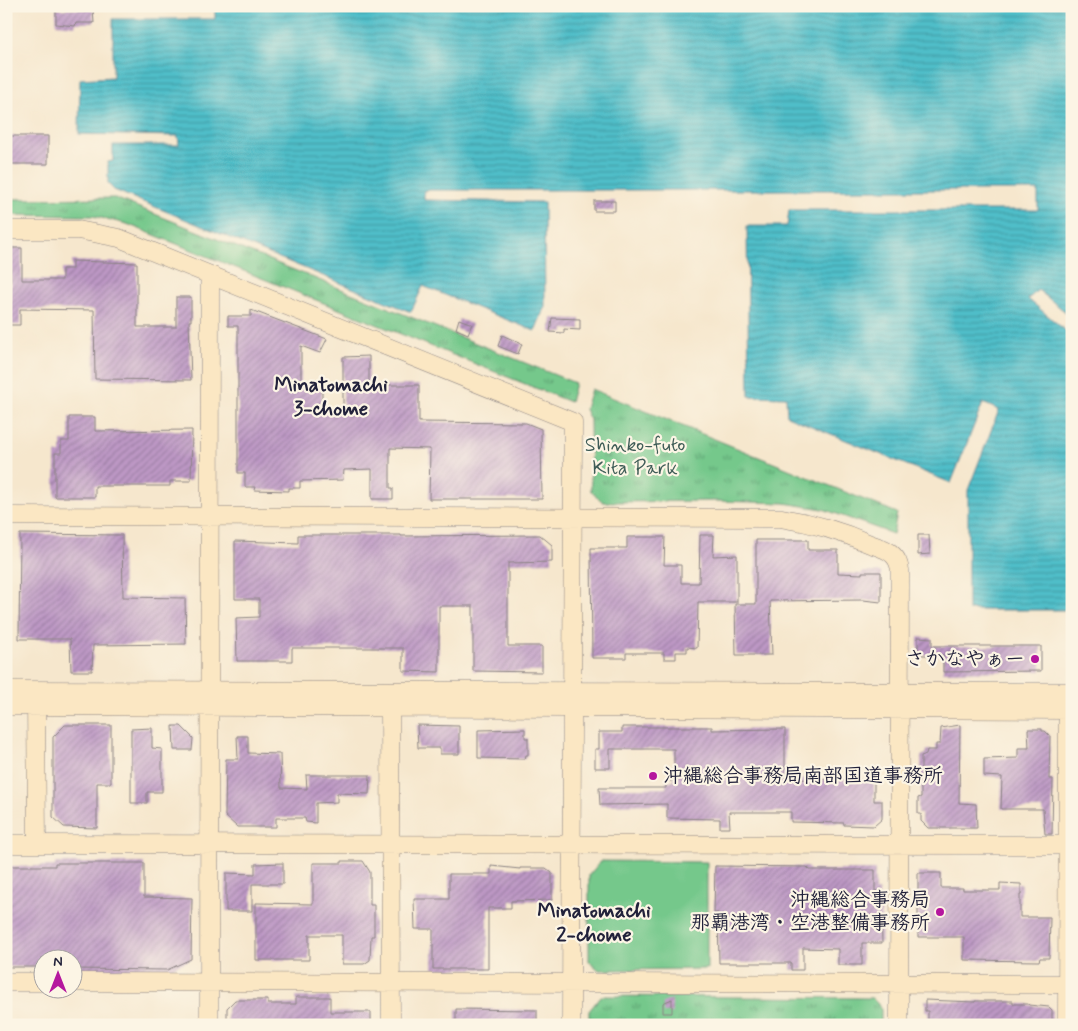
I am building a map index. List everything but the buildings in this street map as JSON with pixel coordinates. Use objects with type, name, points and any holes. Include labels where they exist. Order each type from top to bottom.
[{"type":"street","points":[[6,230],[78,230],[120,238],[573,422],[571,1025]]},
{"type":"street","points":[[209,1025],[210,275]]},
{"type":"street","points":[[6,516],[781,518],[824,526],[844,532],[888,551],[895,556],[900,570],[899,1025]]},
{"type":"street","points":[[6,706],[36,698],[210,689],[1070,692],[1067,1025]]},
{"type":"street","points":[[6,690],[36,698],[210,707],[1070,710]]},
{"type":"street","points":[[390,690],[391,1025]]},
{"type":"street","points":[[36,698],[37,844]]},
{"type":"street","points":[[6,844],[1069,846]]},
{"type":"street","points":[[6,982],[32,982]]},
{"type":"street","points":[[82,982],[1067,984]]},
{"type":"green space","points":[[115,198],[575,383],[570,402],[127,224],[93,216],[6,215],[6,199]]},
{"type":"green space","name":"Shinko-futo Kita Park","points":[[591,389],[897,513],[893,534],[823,509],[784,503],[716,501],[603,502],[591,491],[590,420],[585,409]]},
{"type":"green space","points":[[601,861],[707,862],[707,969],[599,970],[589,961],[589,875]]},
{"type":"green space","points":[[601,996],[872,998],[881,1007],[881,1025],[589,1025],[589,1011]]},
{"type":"water","points":[[215,6],[1072,6],[1072,317],[1038,290],[1028,299],[1072,336],[1072,610],[968,610],[968,490],[999,410],[983,403],[951,483],[787,416],[786,397],[749,396],[747,226],[787,226],[789,210],[1038,210],[1038,190],[424,190],[424,200],[544,202],[545,307],[535,331],[423,286],[411,312],[114,190],[108,184],[108,162],[113,161],[113,145],[179,145],[178,136],[79,134],[80,79],[113,77],[113,19],[215,19]]},
{"type":"place","name":"さかなやぁー","points":[[1035,659]]},
{"type":"place","name":"沖縄総合事務局南部国道事務所","points":[[653,776]]},
{"type":"place","name":"沖縄総合事務局 那覇港湾・空港整備事務所","points":[[940,912]]},
{"type":"district","name":"Minatomachi 3-chome","points":[[331,397]]},
{"type":"district","name":"Minatomachi 2-chome","points":[[594,923]]}]
